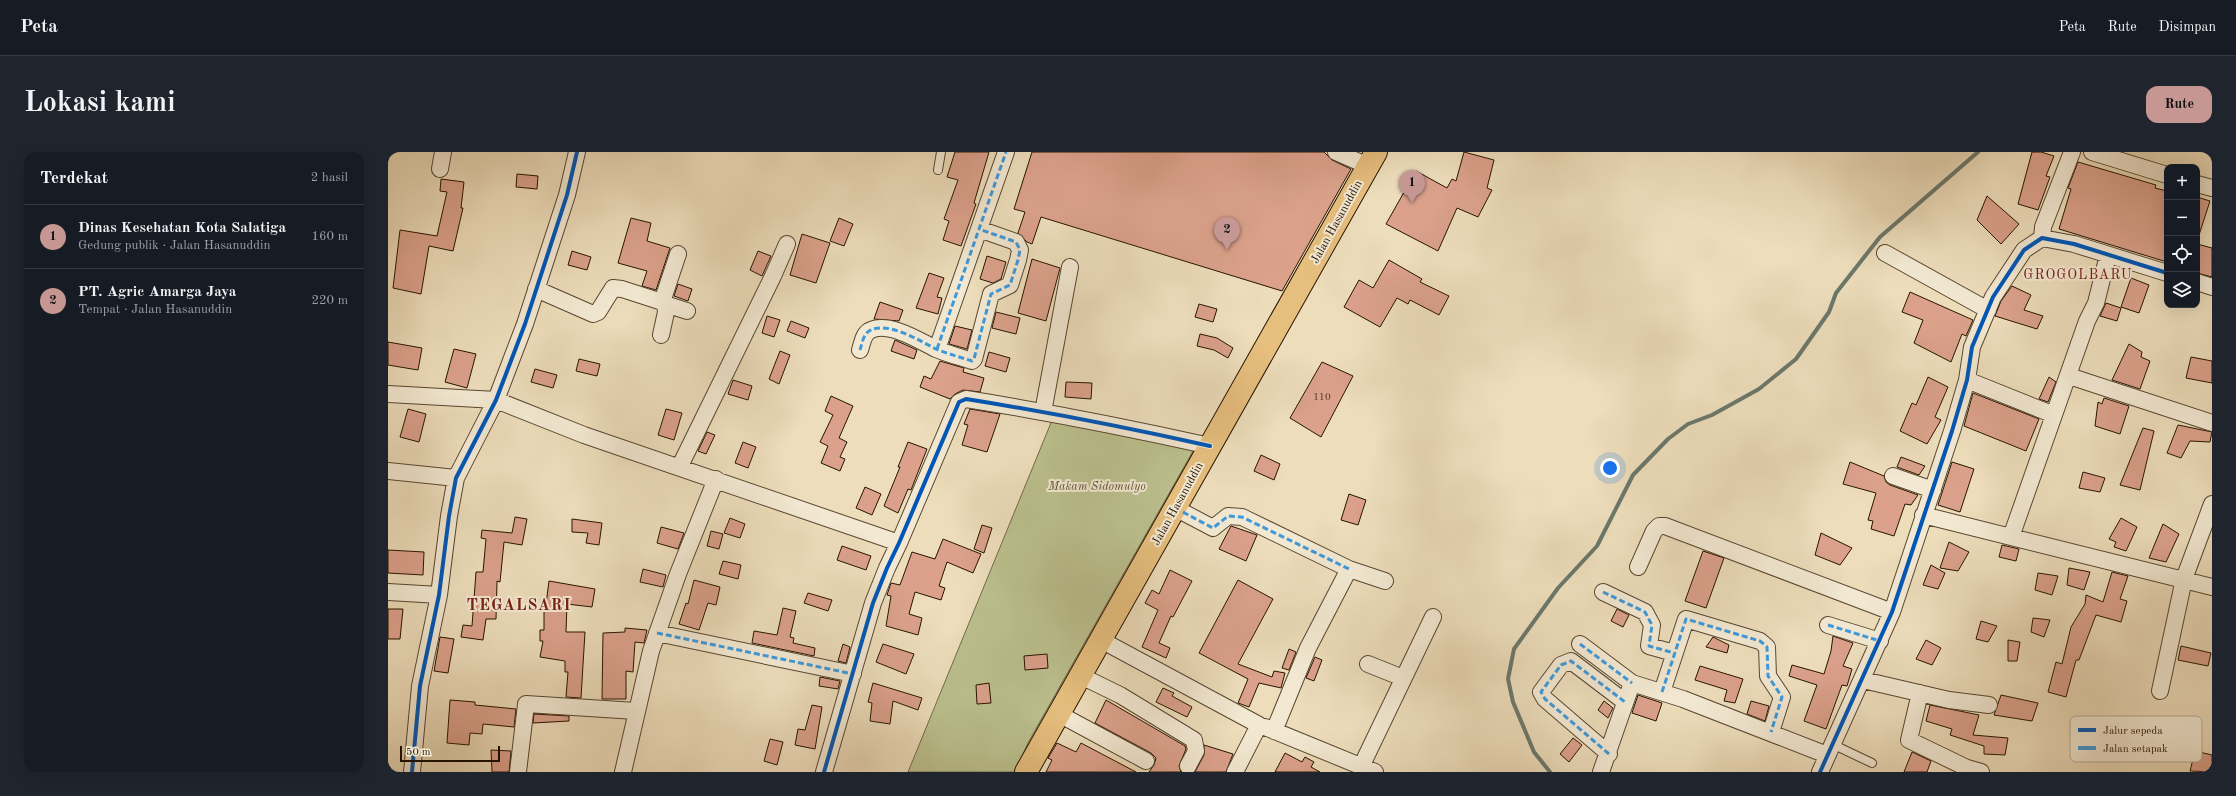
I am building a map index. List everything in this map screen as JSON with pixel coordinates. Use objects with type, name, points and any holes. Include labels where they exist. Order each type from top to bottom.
[{"type":"main road","name":"Jalan Hasanuddin","points":[[1026,772],[1372,159]]},
{"type":"street","points":[[440,169],[443,152]]},
{"type":"street","points":[[412,772],[420,686],[439,595],[449,516],[456,478],[496,400],[536,289],[567,195],[577,152]]},
{"type":"street","points":[[937,349],[1006,152]]},
{"type":"street","points":[[1336,152],[1372,159]]},
{"type":"street","points":[[2042,238],[2043,227],[2072,152]]},
{"type":"street","points":[[2092,152],[2164,174]]},
{"type":"street","points":[[2200,185],[2212,188]]},
{"type":"street","points":[[860,350],[864,336],[875,329],[887,329],[913,336],[937,349],[972,360],[974,359],[991,294],[1010,284],[1020,250],[1016,242],[978,229]]},
{"type":"street","points":[[1820,772],[1863,680],[1892,612],[1923,515],[1933,490],[1966,380],[1972,347],[1993,297],[2013,263],[2024,250],[2042,238],[2074,244],[2164,272]]},
{"type":"street","points":[[680,466],[773,276],[787,244]]},
{"type":"street","points":[[1885,253],[1988,310]]},
{"type":"street","points":[[661,335],[666,312],[664,303],[678,254]]},
{"type":"street","points":[[2011,537],[2069,376],[2087,321],[2096,302],[2108,255]]},
{"type":"street","points":[[1044,412],[1070,267]]},
{"type":"street","points":[[2200,283],[2212,287]]},
{"type":"street","points":[[536,289],[593,314],[598,312],[613,288],[622,289],[687,311]]},
{"type":"street","points":[[2069,376],[2212,422]]},
{"type":"street","points":[[1966,380],[2054,415]]},
{"type":"street","points":[[388,394],[496,400],[584,435],[680,466],[899,543]]},
{"type":"street","points":[[824,772],[874,603],[887,568],[959,402],[966,399],[1044,412],[1210,446]]},
{"type":"street","points":[[388,471],[456,478]]},
{"type":"street","points":[[1893,476],[1933,490]]},
{"type":"street","points":[[623,772],[636,711],[658,633],[681,566],[716,479]]},
{"type":"street","points":[[2160,691],[2184,579],[2212,504]]},
{"type":"street","points":[[1175,508],[1213,528],[1228,516],[1242,517],[1349,568],[1385,581]]},
{"type":"street","points":[[1923,515],[2212,587]]},
{"type":"street","points":[[1638,567],[1654,531],[1658,526],[1664,526],[1892,612]]},
{"type":"street","points":[[1274,731],[1308,648],[1349,568]]},
{"type":"street","points":[[388,592],[439,595]]},
{"type":"street","points":[[1603,592],[1645,612],[1652,625],[1649,646],[1674,653]]},
{"type":"street","points":[[1101,640],[1259,725],[1368,769],[1403,678],[1433,617]]},
{"type":"street","points":[[1662,692],[1686,619],[1760,641],[1767,647],[1768,676],[1782,697],[1771,732]]},
{"type":"street","points":[[1828,624],[1880,641]]},
{"type":"street","points":[[658,633],[853,674]]},
{"type":"street","points":[[1580,644],[1632,683],[1662,692],[1771,732],[1830,749]]},
{"type":"street","points":[[1609,754],[1551,704],[1541,692],[1561,665],[1572,661],[1625,702]]},
{"type":"street","points":[[1368,664],[1403,678]]},
{"type":"street","points":[[1081,676],[1120,695],[1194,740],[1196,750],[1188,766]]},
{"type":"street","points":[[1863,680],[1949,700],[1989,705]]},
{"type":"street","points":[[1601,772],[1609,754],[1632,683]]},
{"type":"street","points":[[1920,693],[1909,740],[1967,768],[1981,772]]},
{"type":"street","points":[[518,772],[526,704],[636,711]]},
{"type":"street","points":[[1059,714],[1146,761]]},
{"type":"street","points":[[1235,772],[1259,725]]},
{"type":"lane","points":[[938,170],[941,152]]},
{"type":"lane","points":[[1830,749],[1872,763]]},
{"type":"green space","name":"Makam Sidomulyo","points":[[1055,413],[1197,444],[1029,741],[1015,772],[908,772]]},
{"type":"building","points":[[955,152],[989,152],[974,203],[976,204],[961,246],[943,240],[949,221],[944,219],[958,180],[947,177]]},
{"type":"building","points":[[1032,152],[1324,152],[1332,160],[1351,169],[1282,291],[1041,217],[1032,244],[1027,242],[1018,233],[1025,212],[1014,209]]},
{"type":"building","points":[[1464,152],[1494,160],[1487,188],[1492,190],[1478,217],[1457,208],[1438,251],[1386,224],[1416,171],[1447,188],[1452,179],[1456,181]]},
{"type":"building","points":[[2032,152],[2041,152],[2054,156],[2046,176],[2050,177],[2038,210],[2018,204]]},
{"type":"building","points":[[2078,162],[2156,185],[2155,188],[2164,190],[2164,261],[2059,229],[2071,189],[2068,188]]},
{"type":"building","points":[[517,174],[538,176],[537,189],[516,187]]},
{"type":"building","points":[[441,179],[464,182],[461,208],[463,208],[453,251],[429,246],[421,294],[393,288],[400,230],[437,236],[447,192],[440,191]]},
{"type":"building","points":[[1987,196],[2019,224],[2001,244],[1977,220]]},
{"type":"building","points":[[2200,198],[2210,201],[2200,232]]},
{"type":"building","points":[[631,218],[651,223],[647,241],[670,248],[656,290],[642,286],[647,271],[618,263]]},
{"type":"building","points":[[839,218],[853,224],[844,246],[830,241]]},
{"type":"building","points":[[802,234],[830,243],[816,283],[790,275]]},
{"type":"building","points":[[2200,245],[2212,248],[2212,277],[2200,274]]},
{"type":"building","points":[[572,251],[591,257],[587,270],[568,265]]},
{"type":"building","points":[[758,251],[771,256],[762,276],[750,270]]},
{"type":"building","points":[[987,256],[1006,262],[1001,279],[993,283],[980,279]]},
{"type":"building","points":[[1032,259],[1060,268],[1046,321],[1018,313]]},
{"type":"building","points":[[1389,260],[1422,279],[1420,282],[1449,296],[1439,315],[1410,300],[1408,304],[1397,298],[1380,327],[1344,307],[1359,280],[1373,288]]},
{"type":"building","points":[[929,273],[944,278],[937,297],[942,298],[938,314],[916,308]]},
{"type":"building","points":[[2131,278],[2149,285],[2139,313],[2121,307]]},
{"type":"building","points":[[678,284],[692,289],[688,301],[674,296]]},
{"type":"building","points":[[2012,286],[2031,295],[2024,310],[2043,316],[2037,329],[1995,316],[2001,301]]},
{"type":"building","points":[[1910,292],[1973,320],[1966,336],[1962,334],[1951,362],[1914,343],[1923,320],[1902,312]]},
{"type":"building","points":[[880,302],[903,310],[899,321],[874,319]]},
{"type":"building","points":[[2106,303],[2121,308],[2117,321],[2100,316]]},
{"type":"building","points":[[1199,304],[1217,309],[1213,322],[1195,317]]},
{"type":"building","points":[[996,312],[1020,318],[1016,334],[992,328]]},
{"type":"building","points":[[767,316],[780,320],[774,337],[762,333]]},
{"type":"building","points":[[791,321],[809,328],[805,338],[787,331]]},
{"type":"building","points":[[955,326],[972,330],[967,349],[949,344]]},
{"type":"building","points":[[1200,334],[1217,338],[1233,348],[1228,358],[1214,350],[1197,346]]},
{"type":"building","points":[[895,340],[917,350],[914,359],[891,351]]},
{"type":"building","points":[[388,342],[422,348],[418,370],[388,365]]},
{"type":"building","points":[[2129,344],[2142,352],[2141,357],[2150,361],[2140,389],[2112,380]]},
{"type":"building","points":[[454,349],[476,354],[467,388],[445,382]]},
{"type":"building","points":[[780,351],[790,355],[779,384],[769,379]]},
{"type":"building","points":[[989,352],[1010,358],[1006,372],[985,366]]},
{"type":"building","points":[[2191,357],[2212,361],[2212,383],[2186,378]]},
{"type":"building","points":[[579,359],[600,364],[597,376],[576,371]]},
{"type":"building","points":[[940,361],[964,368],[963,372],[984,378],[980,392],[963,390],[955,394],[950,399],[920,387],[924,376],[931,379]]},
{"type":"building","points":[[1322,362],[1353,376],[1321,437],[1290,418]]},
{"type":"building","points":[[535,369],[557,375],[553,388],[531,382]]},
{"type":"building","points":[[1928,377],[1948,387],[1935,417],[1941,420],[1927,444],[1900,431],[1912,403],[1916,405]]},
{"type":"building","points":[[2049,377],[2056,382],[2048,402],[2039,399]]},
{"type":"building","points":[[733,380],[752,386],[748,400],[728,394]]},
{"type":"building","points":[[1066,382],[1092,383],[1091,399],[1065,397]]},
{"type":"building","points":[[1973,393],[2039,419],[2026,451],[1964,426]]},
{"type":"building","points":[[831,396],[853,406],[839,438],[847,442],[840,457],[845,459],[840,471],[821,463],[828,446],[820,442],[833,415],[825,411]]},
{"type":"building","points":[[2104,398],[2129,406],[2120,434],[2095,426],[2098,402],[2102,404]]},
{"type":"building","points":[[408,409],[426,414],[419,442],[400,437]]},
{"type":"building","points":[[666,409],[682,413],[674,440],[658,435]]},
{"type":"building","points":[[970,409],[1000,414],[987,452],[962,445],[968,425],[964,424]]},
{"type":"building","points":[[2178,425],[2212,432],[2210,442],[2190,441],[2181,458],[2167,453]]},
{"type":"building","points":[[2143,428],[2154,431],[2140,490],[2120,485]]},
{"type":"building","points":[[707,432],[715,435],[706,454],[698,451]]},
{"type":"building","points":[[743,442],[756,447],[748,468],[735,463]]},
{"type":"building","points":[[908,442],[927,449],[911,490],[908,489],[898,513],[884,506],[900,467],[898,467]]},
{"type":"building","points":[[1261,455],[1280,464],[1274,480],[1254,471]]},
{"type":"building","points":[[1901,457],[1925,466],[1919,475],[1897,467]]},
{"type":"building","points":[[1850,462],[1884,476],[1886,482],[1890,485],[1918,495],[1911,505],[1905,504],[1894,536],[1871,529],[1873,521],[1868,520],[1876,493],[1843,484]]},
{"type":"building","points":[[1952,462],[1974,469],[1960,512],[1938,505]]},
{"type":"building","points":[[2083,472],[2105,478],[2100,492],[2079,488]]},
{"type":"building","points":[[865,487],[881,494],[872,515],[856,508]]},
{"type":"building","points":[[1349,494],[1366,500],[1358,525],[1341,520]]},
{"type":"building","points":[[515,517],[527,519],[522,545],[504,542],[500,582],[497,581],[496,619],[486,619],[483,640],[461,637],[463,625],[472,626],[476,572],[483,572],[486,539],[481,538],[482,530],[512,533]]},
{"type":"building","points":[[730,518],[745,524],[740,538],[724,533]]},
{"type":"building","points":[[2121,518],[2137,527],[2126,551],[2114,547],[2116,542],[2109,539]]},
{"type":"building","points":[[572,519],[602,523],[599,545],[586,543],[588,533],[572,532]]},
{"type":"building","points":[[2163,524],[2179,534],[2166,562],[2149,558]]},
{"type":"building","points":[[982,525],[992,528],[984,553],[974,549]]},
{"type":"building","points":[[1231,526],[1257,535],[1246,561],[1219,549]]},
{"type":"building","points":[[661,527],[684,533],[678,549],[657,543]]},
{"type":"building","points":[[711,531],[723,534],[719,549],[707,546]]},
{"type":"building","points":[[1821,533],[1852,548],[1840,565],[1815,555]]},
{"type":"building","points":[[943,539],[981,554],[973,573],[947,562],[939,586],[945,588],[941,600],[915,592],[909,614],[922,618],[918,635],[886,626],[891,596],[887,595],[891,583],[900,585],[912,552],[935,559]]},
{"type":"building","points":[[1949,542],[1969,552],[1958,571],[1940,568]]},
{"type":"building","points":[[2002,545],[2019,549],[2016,561],[1999,557]]},
{"type":"building","points":[[842,546],[871,556],[866,570],[837,560]]},
{"type":"building","points":[[388,550],[424,552],[423,575],[388,573]]},
{"type":"building","points":[[1703,551],[1724,558],[1706,608],[1685,601]]},
{"type":"building","points":[[723,561],[741,565],[738,579],[719,574]]},
{"type":"building","points":[[1931,565],[1945,573],[1938,589],[1923,585]]},
{"type":"building","points":[[2069,568],[2090,572],[2084,590],[2067,585]]},
{"type":"building","points":[[643,569],[666,575],[663,587],[640,582]]},
{"type":"building","points":[[1170,570],[1192,581],[1173,617],[1171,616],[1159,643],[1170,648],[1166,658],[1142,647],[1158,610],[1145,603],[1152,590],[1159,594]]},
{"type":"building","points":[[2112,572],[2128,576],[2120,599],[2127,601],[2121,622],[2096,615],[2079,660],[2076,660],[2066,697],[2048,692],[2056,662],[2062,664],[2071,627],[2085,604],[2086,595],[2103,602]]},
{"type":"building","points":[[2038,573],[2058,576],[2052,595],[2035,590]]},
{"type":"building","points":[[694,580],[720,587],[716,605],[708,603],[699,630],[679,624],[686,603],[688,604]]},
{"type":"building","points":[[1238,580],[1273,599],[1238,664],[1272,677],[1274,671],[1285,673],[1281,688],[1259,683],[1249,707],[1238,703],[1248,679],[1199,653]]},
{"type":"building","points":[[549,581],[595,589],[592,607],[567,604],[566,632],[585,632],[581,698],[566,697],[568,672],[565,672],[565,661],[540,657],[543,641],[540,641],[540,630],[544,630],[544,604],[546,604]]},
{"type":"building","points":[[808,593],[832,600],[828,611],[804,603]]},
{"type":"building","points":[[783,608],[796,611],[790,637],[794,638],[793,643],[815,648],[814,656],[752,643],[754,631],[777,635]]},
{"type":"building","points":[[388,609],[403,609],[400,639],[388,639]]},
{"type":"building","points":[[1617,609],[1629,615],[1623,627],[1611,621]]},
{"type":"building","points":[[2033,618],[2050,620],[2044,637],[2031,632]]},
{"type":"building","points":[[1981,621],[1997,626],[1988,642],[1976,639]]},
{"type":"building","points":[[625,628],[647,630],[644,643],[635,642],[633,672],[626,671],[626,699],[602,699],[603,633],[625,632]]},
{"type":"building","points":[[1833,636],[1853,643],[1843,666],[1852,669],[1847,686],[1842,685],[1826,729],[1804,721],[1817,685],[1789,676],[1792,665],[1824,674],[1831,651]]},
{"type":"building","points":[[440,637],[454,639],[448,673],[434,671]]},
{"type":"building","points":[[1713,637],[1729,645],[1727,653],[1706,647]]},
{"type":"building","points":[[1926,640],[1941,648],[1932,665],[1916,659]]},
{"type":"building","points":[[2008,640],[2020,642],[2017,661],[2008,661]]},
{"type":"building","points":[[843,644],[850,647],[846,663],[838,661]]},
{"type":"building","points":[[883,644],[914,654],[906,674],[876,662]]},
{"type":"building","points":[[2181,646],[2211,653],[2208,666],[2178,660]]},
{"type":"building","points":[[1289,649],[1296,652],[1289,670],[1282,668]]},
{"type":"building","points":[[1047,654],[1048,668],[1025,670],[1024,656]]},
{"type":"building","points":[[1315,657],[1322,660],[1314,681],[1306,678]]},
{"type":"building","points":[[1700,666],[1743,679],[1735,703],[1724,701],[1727,690],[1695,680]]},
{"type":"building","points":[[820,677],[840,681],[838,689],[819,686]]},
{"type":"building","points":[[873,683],[922,698],[918,710],[893,701],[890,724],[870,721],[872,703],[868,702]]},
{"type":"building","points":[[989,683],[991,703],[977,704],[976,685]]},
{"type":"building","points":[[1163,688],[1174,693],[1172,696],[1192,707],[1187,717],[1156,702]]},
{"type":"building","points":[[1638,695],[1662,703],[1656,721],[1632,713]]},
{"type":"building","points":[[2001,695],[2038,703],[2032,721],[1994,715]]},
{"type":"building","points":[[450,700],[475,702],[475,705],[516,709],[514,727],[483,724],[482,734],[470,733],[469,745],[447,743]]},
{"type":"building","points":[[1106,700],[1185,746],[1186,749],[1179,766],[1181,772],[1149,772],[1154,765],[1156,758],[1151,753],[1095,723]]},
{"type":"building","points":[[1604,701],[1613,708],[1608,718],[1598,710]]},
{"type":"building","points":[[1751,701],[1769,706],[1765,721],[1747,714]]},
{"type":"building","points":[[812,705],[822,707],[815,749],[795,745],[798,729],[805,730]]},
{"type":"building","points":[[1930,705],[1979,715],[1973,735],[2008,738],[2005,755],[1984,754],[1984,746],[1950,735],[1952,729],[1926,721]]},
{"type":"building","points":[[534,714],[569,716],[569,721],[533,723]]},
{"type":"building","points":[[1573,738],[1582,745],[1569,762],[1560,754]]},
{"type":"building","points":[[770,739],[783,742],[777,765],[764,761]]},
{"type":"building","points":[[1057,743],[1076,752],[1081,743],[1136,772],[1046,772],[1052,760],[1048,758]]},
{"type":"building","points":[[1204,745],[1233,754],[1226,772],[1195,772],[1204,755]]},
{"type":"building","points":[[491,750],[511,751],[509,772],[492,772]]},
{"type":"building","points":[[1912,752],[1931,761],[1927,772],[1904,772]]},
{"type":"building","points":[[1285,753],[1302,762],[1305,757],[1314,762],[1311,767],[1320,772],[1275,772]]},
{"type":"building","points":[[2202,753],[2212,755],[2212,772],[2190,771],[2192,762],[2202,762]]},
{"type":"waterway","points":[[1550,772],[1534,752],[1513,702],[1508,679],[1514,649],[1558,588],[1597,546],[1633,475],[1668,439],[1688,424],[1712,415],[1759,389],[1796,359],[1829,312],[1836,293],[1880,237],[1978,152]]},
{"type":"marked path","points":[[937,349],[1006,152]]},
{"type":"marked path","points":[[860,350],[865,335],[869,331],[876,328],[885,328],[913,337],[936,349],[972,361],[974,359],[991,294],[1010,285],[1020,250],[1016,242],[979,229]]},
{"type":"marked path","points":[[1175,508],[1213,528],[1228,516],[1242,517],[1349,569]]},
{"type":"marked path","points":[[1603,592],[1645,612],[1652,625],[1649,646],[1674,653]]},
{"type":"marked path","points":[[1662,692],[1686,619],[1760,641],[1767,647],[1768,676],[1782,697],[1771,732]]},
{"type":"marked path","points":[[1828,625],[1880,641]]},
{"type":"marked path","points":[[657,633],[853,674]]},
{"type":"marked path","points":[[1580,644],[1632,683]]},
{"type":"marked path","points":[[1609,754],[1545,699],[1541,692],[1561,665],[1571,661],[1625,702]]},
{"type":"cycle path","points":[[412,772],[420,686],[439,595],[449,516],[456,478],[496,400],[525,324],[567,195],[577,152]]},
{"type":"cycle path","points":[[1820,772],[1892,612],[1952,431],[1967,380],[1972,347],[1993,297],[2024,250],[2042,238],[2074,244],[2164,272]]},
{"type":"cycle path","points":[[824,772],[873,603],[959,402],[966,399],[1027,409],[1210,446]]},
{"type":"place","name":"Dinas Kesehatan Kota Salatiga","points":[[1412,203]]},
{"type":"place","name":"PT. Agric Amarga Jaya","points":[[1227,250]]},
{"type":"district","name":"GROGOLBARU","points":[[2078,275]]},
{"type":"district","name":"TEGALSARI","points":[[519,606]]}]
